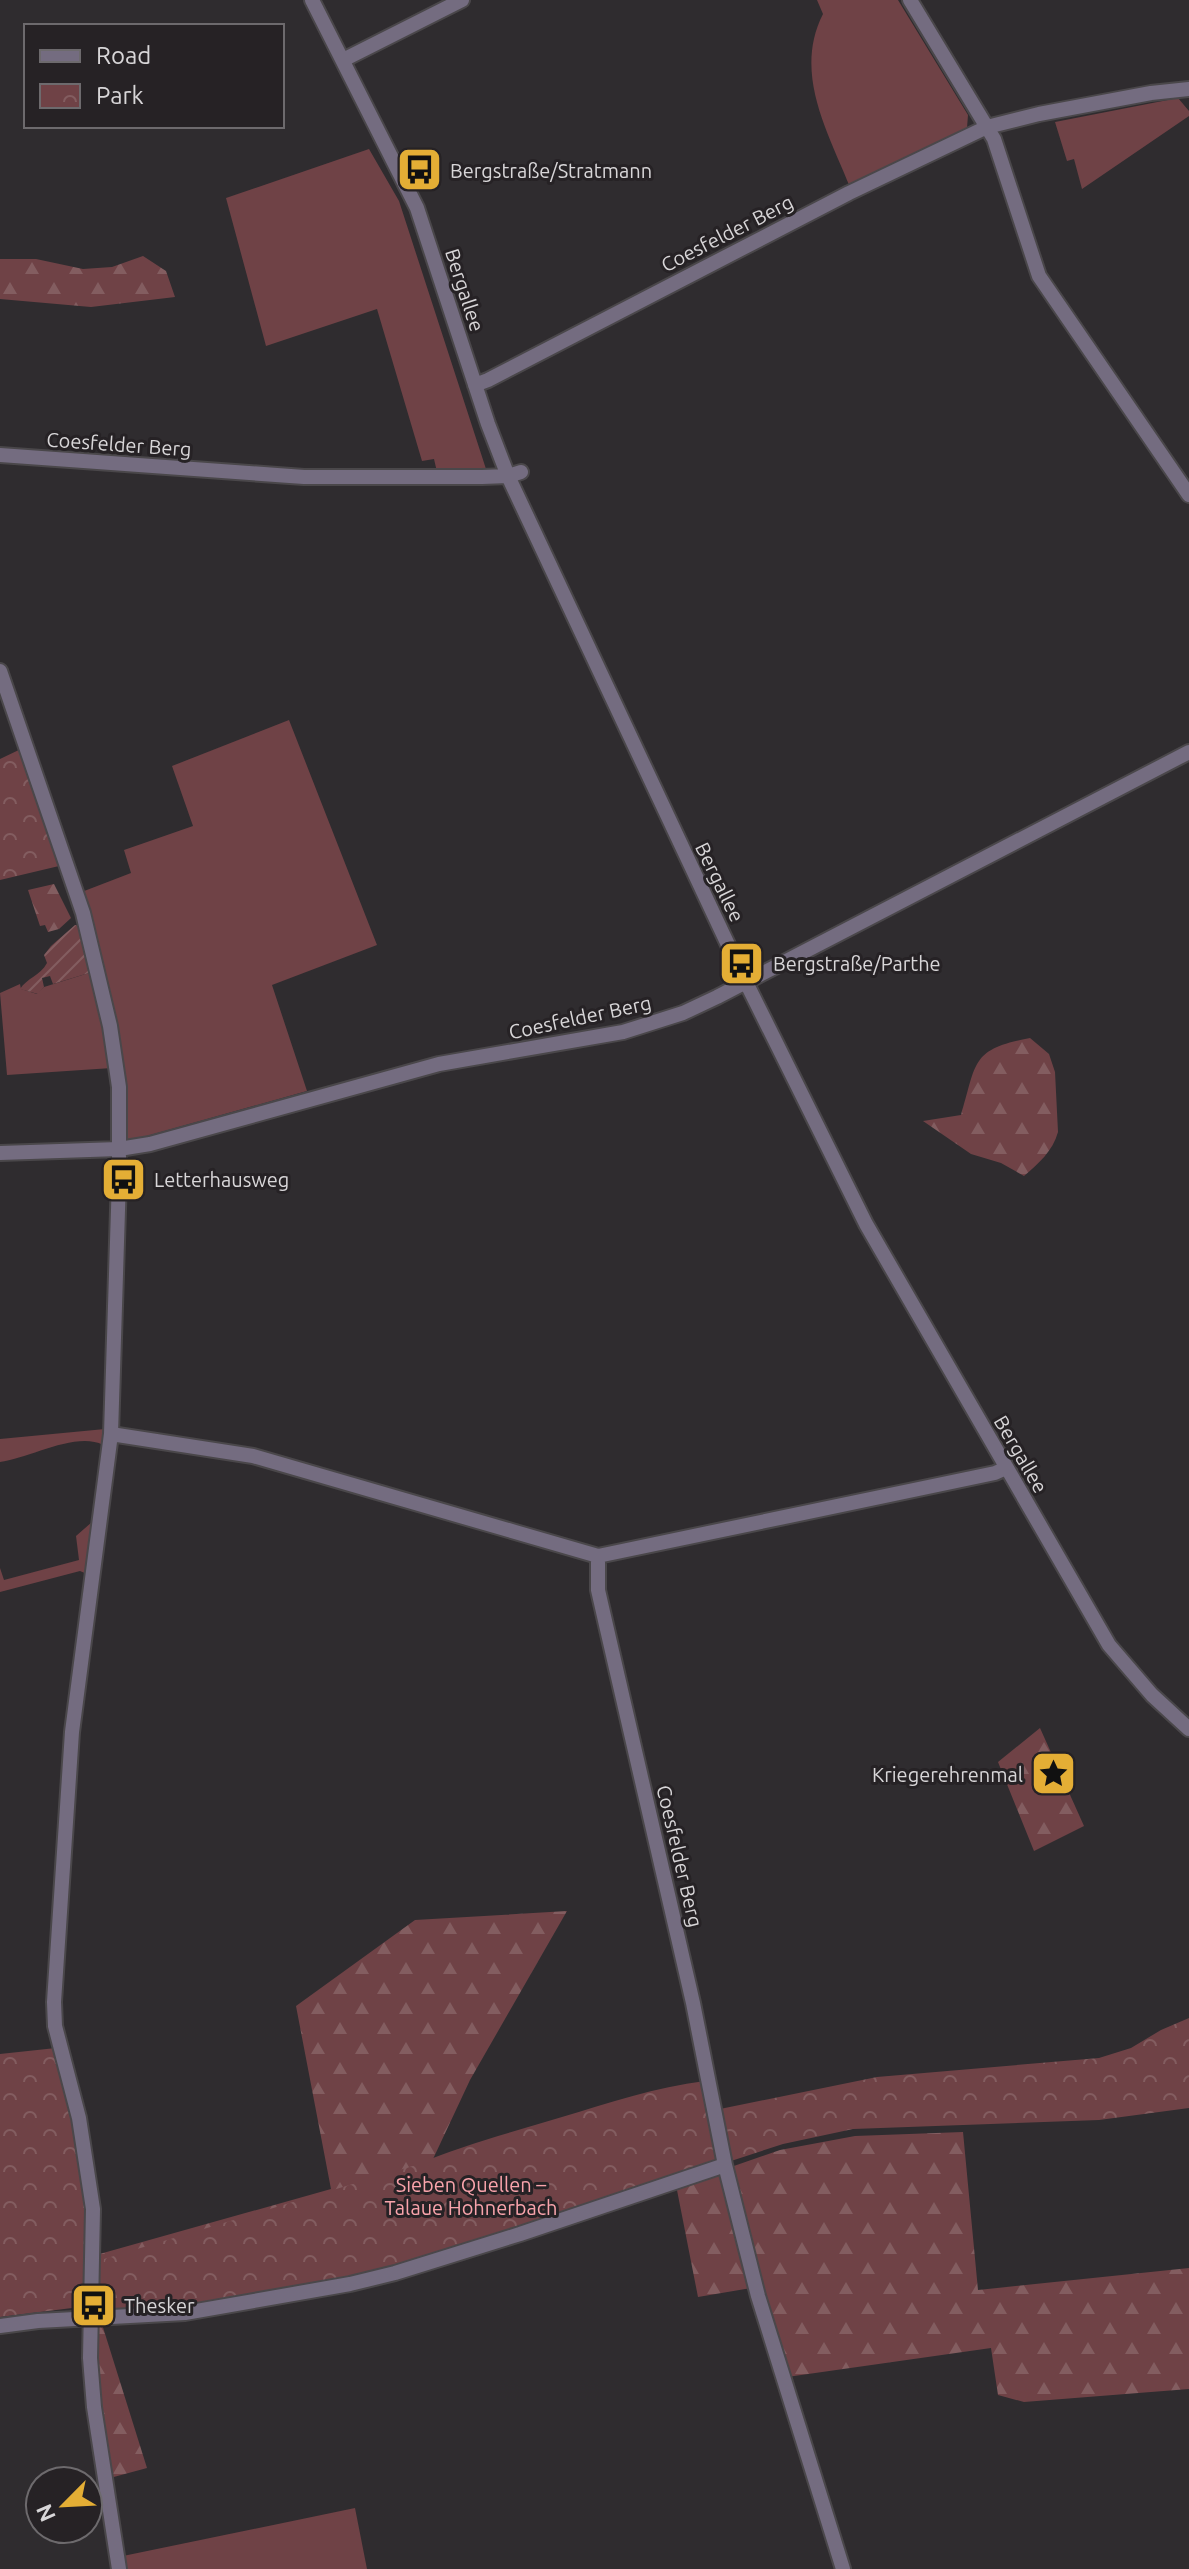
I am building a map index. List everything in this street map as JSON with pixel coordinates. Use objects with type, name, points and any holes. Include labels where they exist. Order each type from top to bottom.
[{"type":"street","name":"Bergallee","points":[[312,0],[417,208],[514,474],[746,982],[866,1224],[1109,1645],[1152,1695],[1189,1729]]},
{"type":"street","points":[[343,60],[462,0]]},
{"type":"street","points":[[910,0],[994,139],[1039,276],[1189,495]]},
{"type":"street","name":"Coesfelder Berg","points":[[482,382],[849,193],[987,127],[1039,114],[1189,89]]},
{"type":"street","name":"Coesfelder Berg","points":[[0,455],[304,477],[514,474]]},
{"type":"street","points":[[0,671],[83,913],[116,1055],[119,1087],[111,1434],[73,1719],[54,2002],[57,2038],[79,2118],[93,2209],[89,2318],[94,2407],[119,2569]]},
{"type":"street","name":"Coesfelder Berg","points":[[0,1153],[119,1149],[150,1144],[439,1064],[634,1029],[683,1013],[1189,752]]},
{"type":"street","points":[[111,1434],[253,1456],[598,1556],[779,1516],[895,1496],[1006,1468]]},
{"type":"street","name":"Coesfelder Berg","points":[[598,1556],[598,1590],[693,2003],[725,2165],[758,2296],[843,2569]]},
{"type":"street","points":[[0,2326],[185,2313],[365,2281],[520,2234],[725,2165]]},
{"type":"green space","points":[[817,0],[898,0],[968,115],[967,128],[850,187],[824,124],[813,80],[811,58],[823,14]]},
{"type":"green space","points":[[1178,98],[1189,111],[1189,116],[1082,189],[1074,159],[1067,161],[1055,122]]},
{"type":"green space","points":[[369,149],[399,201],[486,469],[437,472],[434,459],[422,461],[377,309],[266,346],[226,198]]},
{"type":"green space","points":[[143,256],[166,271],[175,297],[91,307],[0,299],[0,259],[36,259],[83,269],[112,267]]},
{"type":"green space","points":[[289,720],[377,945],[272,985],[307,1091],[124,1140],[121,1050],[79,893],[131,873],[124,850],[193,826],[172,766]]},
{"type":"green space","points":[[23,748],[59,866],[0,880],[0,759]]},
{"type":"green space","points":[[54,884],[71,918],[59,929],[48,932],[45,925],[40,926],[28,890]]},
{"type":"green space","points":[[75,925],[81,926],[92,972],[53,984],[50,976],[42,978],[44,987],[38,994],[20,989],[47,963],[44,955],[51,946]]},
{"type":"green space","points":[[92,972],[112,1068],[7,1075],[0,993],[20,984],[21,989],[37,994],[44,987]]},
{"type":"green space","points":[[1030,1038],[1049,1054],[1055,1072],[1058,1132],[1049,1151],[1024,1176],[1001,1163],[971,1154],[923,1121],[961,1115],[974,1071],[986,1053],[1010,1042]]},
{"type":"green space","points":[[105,1429],[103,1445],[79,1441],[66,1443],[0,1462],[0,1439]]},
{"type":"green space","points":[[92,1522],[87,1574],[80,1571],[0,1592],[0,1568],[4,1580],[79,1560],[76,1536]]},
{"type":"green space","points":[[1040,1728],[1084,1826],[1034,1851],[998,1762]]},
{"type":"green space","points":[[567,1911],[470,2080],[433,2159],[177,2305],[94,2309],[96,2255],[331,2189],[296,2006],[415,1920]]},
{"type":"green space","points":[[1189,2018],[1189,2108],[1099,2120],[853,2129],[783,2144],[731,2161],[720,2109],[877,2077],[1099,2058],[1131,2048]]},
{"type":"green space","points":[[56,2048],[76,2120],[90,2209],[87,2312],[72,2308],[0,2317],[0,2054]]},
{"type":"green space","name":"Sieben Quellen – Talaue Hohnerbach","points":[[705,2081],[722,2164],[406,2268],[186,2312],[111,2310],[101,2300],[104,2259],[615,2101]]},
{"type":"green space","points":[[963,2132],[978,2290],[1189,2268],[1189,2389],[1024,2402],[998,2395],[991,2348],[787,2377],[731,2167],[780,2150],[855,2136]]},
{"type":"green space","points":[[721,2171],[751,2288],[698,2297],[676,2185]]},
{"type":"green space","points":[[93,2321],[101,2321],[147,2468],[110,2478],[96,2393]]},
{"type":"green space","points":[[355,2508],[367,2569],[125,2569],[123,2556]]},
{"type":"place","name":"Bergstraße/Stratmann","points":[[419,170]]},
{"type":"place","name":"Bergstraße/Parthe","points":[[742,963]]},
{"type":"place","name":"Letterhausweg","points":[[123,1179]]},
{"type":"place","name":"Kriegerehrenmal","points":[[1054,1774]]},
{"type":"place","name":"Thesker","points":[[93,2305]]}]
